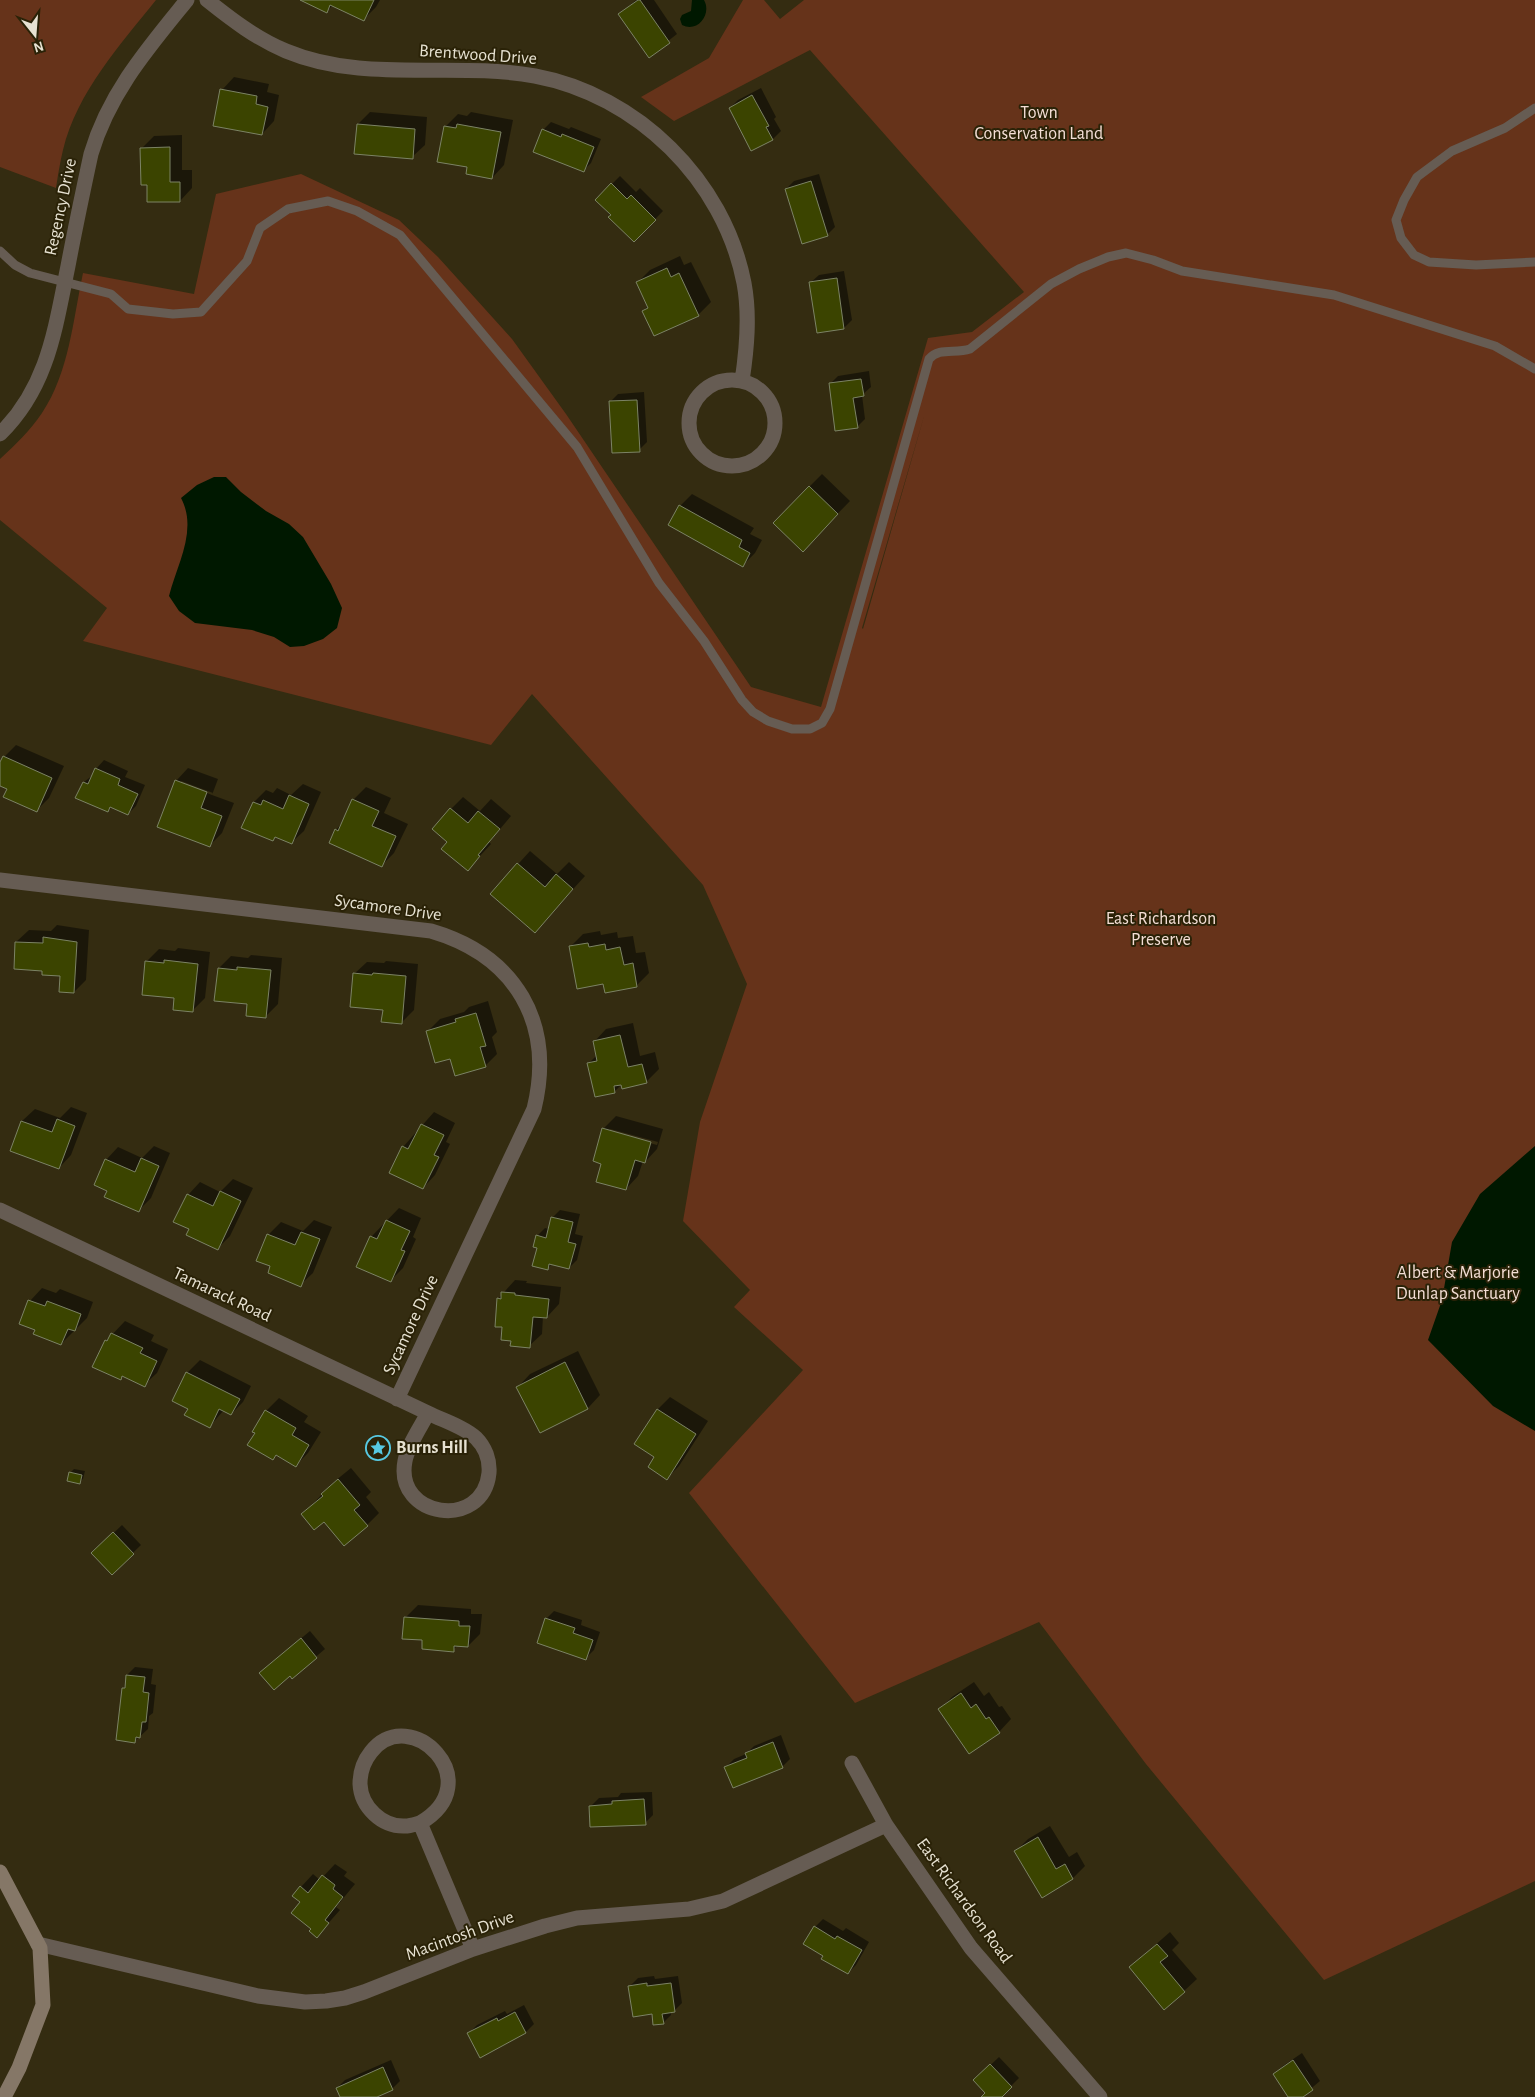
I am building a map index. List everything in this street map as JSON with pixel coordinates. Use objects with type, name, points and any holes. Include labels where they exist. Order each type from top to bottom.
[{"type":"street","name":"Regency Drive","points":[[0,434],[17,416],[36,386],[50,348],[97,133],[118,91],[130,72],[187,0]]},
{"type":"street","name":"Brentwood Drive","points":[[207,0],[249,32],[286,52],[305,58],[350,67],[481,70],[535,76],[590,93],[638,120],[655,133],[689,168],[715,205],[733,244],[744,283],[747,303],[747,347],[742,381]]},
{"type":"street","points":[[724,380],[742,381],[759,389],[771,403],[774,412],[775,431],[772,440],[761,455],[744,464],[726,466],[709,459],[696,446],[689,428],[691,410],[700,394],[707,388],[724,380]]},
{"type":"street","name":"Sycamore Drive","points":[[0,880],[432,930],[450,936],[484,954],[511,981],[531,1014],[538,1042],[540,1071],[534,1109],[397,1399]]},
{"type":"street","name":"Tamarack Road","points":[[0,1210],[428,1413],[475,1437],[481,1444],[488,1460],[488,1478],[481,1494],[475,1501],[451,1512],[433,1510],[418,1500],[405,1478],[405,1460],[428,1413]]},
{"type":"street","points":[[401,1737],[415,1738],[428,1744],[438,1753],[446,1765],[447,1793],[442,1805],[432,1816],[420,1823],[405,1826],[390,1824],[376,1816],[366,1805],[362,1794],[360,1775],[365,1760],[374,1748],[388,1740],[401,1737]]},
{"type":"street","name":"East Richardson Road","points":[[852,1763],[886,1825],[971,1948],[1100,2097]]},
{"type":"street","points":[[420,1823],[473,1949]]},
{"type":"street","name":"Macintosh Drive","points":[[38,1944],[258,1996],[305,2002],[345,1998],[473,1949],[545,1926],[577,1918],[689,1909],[723,1901],[886,1825]]},
{"type":"street","points":[[0,1872],[40,1948],[44,2005],[19,2068],[4,2097]]},
{"type":"lane","points":[[1535,108],[1505,128],[1452,151],[1417,177],[1404,200],[1396,220],[1401,238],[1414,254],[1430,262],[1476,265],[1535,262]]},
{"type":"lane","points":[[0,251],[15,266],[30,273],[111,294],[128,309],[173,314],[201,312],[247,260],[260,228],[288,209],[328,201],[357,211],[400,235],[577,447],[659,582],[704,641],[742,700],[753,712],[768,721],[792,728],[810,729],[822,722],[830,708],[929,359],[933,354],[945,351],[960,353],[970,349],[1051,284],[1079,269],[1108,257],[1126,253],[1182,271],[1334,295],[1495,346],[1535,370]]},
{"type":"green space","points":[[0,0],[156,0],[101,70],[78,108],[63,150],[56,188],[0,167]]},
{"type":"green space","name":"East Richardson Preserve","points":[[743,0],[764,0],[780,19],[804,0],[1535,0],[1535,1881],[1324,1980],[1146,1764],[1039,1622],[855,1703],[689,1493],[803,1370],[734,1307],[750,1290],[683,1221],[700,1122],[747,984],[703,885],[532,694],[491,745],[83,641],[107,608],[0,520],[0,459],[32,426],[51,397],[69,346],[83,273],[194,294],[216,194],[301,174],[399,220],[438,257],[512,339],[566,414],[751,687],[821,707],[928,338],[972,332],[1024,292],[810,50],[674,121],[641,97],[709,58]],"holes":[[[925,413],[863,629],[862,628]]]},
{"type":"shaded area","points":[[692,0],[704,0],[706,11],[702,21],[688,27],[682,25],[680,19],[682,15],[691,11]]},
{"type":"shaded area","points":[[214,477],[226,477],[241,492],[266,511],[289,524],[303,537],[331,584],[342,608],[337,628],[323,639],[304,646],[290,647],[274,637],[252,630],[195,623],[179,611],[169,596],[187,535],[186,510],[181,498],[197,485]]},
{"type":"shaded area","points":[[1535,1146],[1535,1431],[1493,1406],[1428,1340],[1442,1300],[1452,1242],[1480,1194]]},
{"type":"building","points":[[300,0],[374,0],[364,21],[330,5],[327,13]]},
{"type":"building","points":[[640,0],[670,43],[649,58],[618,14]]},
{"type":"building","points":[[220,89],[257,96],[256,104],[268,107],[262,135],[213,126]]},
{"type":"building","points":[[752,95],[769,126],[766,127],[773,140],[751,151],[729,108]]},
{"type":"building","points":[[357,124],[415,129],[413,159],[354,154]]},
{"type":"building","points":[[457,124],[501,132],[492,179],[466,174],[467,167],[437,162],[444,126],[456,128]]},
{"type":"building","points":[[542,129],[561,137],[562,134],[594,147],[584,172],[533,152]]},
{"type":"building","points":[[170,147],[170,182],[180,182],[180,202],[147,202],[147,185],[141,185],[140,148]]},
{"type":"building","points":[[811,181],[828,236],[802,244],[785,189]]},
{"type":"building","points":[[611,183],[627,199],[631,195],[656,220],[634,242],[608,217],[611,215],[595,200]]},
{"type":"building","points":[[667,268],[671,277],[679,273],[699,316],[654,336],[642,311],[648,308],[636,282]]},
{"type":"building","points":[[837,278],[844,329],[817,333],[809,282]]},
{"type":"building","points":[[861,379],[864,396],[853,398],[858,428],[835,431],[829,383]]},
{"type":"building","points":[[637,400],[640,452],[612,453],[609,401]]},
{"type":"building","points":[[809,486],[838,514],[803,552],[773,523]]},
{"type":"building","points":[[679,505],[742,540],[739,547],[750,553],[743,567],[668,525]]},
{"type":"building","points":[[3,756],[52,778],[37,812],[3,797],[7,789],[0,786],[0,762]]},
{"type":"building","points":[[95,768],[120,779],[118,785],[138,794],[128,815],[110,807],[108,812],[75,798],[83,782],[88,784]]},
{"type":"building","points":[[175,780],[207,792],[201,808],[222,816],[210,847],[157,827]]},
{"type":"building","points":[[289,795],[309,804],[292,844],[275,837],[273,841],[241,828],[253,802],[261,805],[263,800],[283,809]]},
{"type":"building","points":[[352,799],[379,811],[372,826],[396,836],[382,867],[329,843],[335,829],[338,831]]},
{"type":"building","points":[[450,808],[468,823],[478,811],[500,829],[478,855],[480,856],[468,871],[441,849],[447,842],[432,829]]},
{"type":"building","points":[[517,863],[545,887],[556,874],[573,889],[535,933],[490,894]]},
{"type":"building","points":[[43,937],[77,942],[74,993],[59,992],[60,976],[42,975],[42,971],[14,969],[15,942],[43,943]]},
{"type":"building","points":[[588,943],[589,947],[605,944],[606,950],[620,947],[624,965],[633,963],[637,987],[605,993],[603,984],[577,989],[569,946]]},
{"type":"building","points":[[164,960],[198,964],[193,1012],[173,1010],[174,998],[142,995],[145,961],[164,963]]},
{"type":"building","points":[[237,967],[271,970],[266,1018],[246,1016],[247,1004],[214,1001],[218,968],[237,970]]},
{"type":"building","points":[[353,973],[406,976],[402,1024],[381,1022],[383,1010],[350,1007]]},
{"type":"building","points":[[476,1013],[486,1046],[480,1047],[486,1067],[455,1076],[450,1059],[435,1063],[426,1031],[456,1022],[455,1019]]},
{"type":"building","points":[[620,1035],[628,1067],[642,1064],[647,1083],[622,1089],[621,1085],[614,1086],[615,1093],[595,1097],[587,1063],[597,1061],[593,1041]]},
{"type":"building","points":[[57,1119],[75,1126],[59,1169],[10,1151],[21,1121],[52,1132]]},
{"type":"building","points":[[421,1124],[444,1135],[434,1155],[439,1157],[423,1189],[389,1173],[402,1146],[408,1149]]},
{"type":"building","points":[[602,1128],[651,1142],[645,1163],[635,1160],[626,1190],[596,1182],[601,1164],[593,1161]]},
{"type":"building","points":[[141,1158],[159,1166],[139,1212],[104,1197],[107,1191],[94,1185],[105,1159],[135,1172]]},
{"type":"building","points":[[220,1191],[241,1201],[218,1250],[186,1235],[189,1229],[173,1222],[187,1194],[213,1206]]},
{"type":"building","points":[[551,1217],[573,1222],[568,1242],[576,1244],[569,1269],[549,1264],[548,1270],[532,1266],[537,1248],[533,1247],[536,1235],[546,1238]]},
{"type":"building","points":[[386,1220],[410,1231],[401,1250],[405,1251],[391,1282],[356,1267],[370,1236],[377,1239]]},
{"type":"building","points":[[301,1232],[320,1239],[301,1287],[268,1273],[270,1266],[256,1261],[267,1234],[295,1245]]},
{"type":"building","points":[[501,1292],[549,1299],[547,1318],[533,1317],[530,1348],[510,1346],[511,1341],[501,1340],[502,1327],[495,1327],[497,1298],[501,1299]]},
{"type":"building","points":[[28,1300],[45,1306],[47,1301],[81,1314],[75,1331],[68,1329],[61,1345],[33,1334],[35,1330],[19,1324]]},
{"type":"building","points":[[111,1333],[143,1348],[140,1353],[157,1361],[145,1387],[122,1376],[121,1380],[92,1367],[105,1340],[107,1341]]},
{"type":"building","points":[[565,1362],[588,1409],[540,1433],[516,1387]]},
{"type":"building","points":[[186,1372],[240,1399],[231,1415],[219,1409],[210,1428],[184,1415],[188,1409],[172,1401]]},
{"type":"building","points":[[657,1409],[696,1434],[667,1480],[648,1467],[654,1457],[634,1444]]},
{"type":"building","points":[[265,1410],[296,1428],[292,1435],[309,1445],[296,1467],[276,1455],[273,1460],[247,1445],[255,1433],[252,1432]]},
{"type":"building","points":[[69,1472],[82,1475],[80,1484],[67,1481]]},
{"type":"building","points":[[338,1479],[360,1505],[354,1510],[368,1526],[344,1546],[324,1522],[314,1530],[301,1514],[323,1496],[321,1494]]},
{"type":"building","points":[[113,1532],[134,1554],[112,1575],[91,1553]]},
{"type":"building","points":[[404,1617],[459,1621],[459,1626],[470,1626],[468,1647],[454,1646],[454,1652],[422,1649],[422,1640],[402,1639]]},
{"type":"building","points":[[545,1618],[575,1628],[573,1633],[593,1640],[586,1660],[537,1643]]},
{"type":"building","points":[[301,1638],[317,1658],[292,1679],[290,1676],[274,1690],[259,1673]]},
{"type":"building","points":[[126,1675],[145,1677],[143,1692],[149,1693],[146,1722],[142,1722],[140,1738],[136,1737],[135,1743],[116,1740],[122,1688],[125,1688]]},
{"type":"building","points":[[961,1693],[971,1708],[976,1704],[986,1719],[989,1717],[1000,1733],[969,1754],[938,1709]]},
{"type":"building","points":[[773,1742],[783,1768],[733,1788],[724,1767],[747,1758],[745,1753]]},
{"type":"building","points":[[644,1799],[646,1825],[590,1827],[589,1806],[612,1804],[612,1801]]},
{"type":"building","points":[[1038,1837],[1056,1869],[1065,1864],[1073,1879],[1042,1898],[1014,1851]]},
{"type":"building","points":[[322,1875],[335,1885],[333,1889],[343,1897],[325,1920],[329,1923],[317,1938],[309,1931],[311,1929],[291,1913],[300,1902],[292,1896],[300,1886],[308,1893]]},
{"type":"building","points":[[814,1926],[835,1939],[837,1936],[862,1950],[848,1974],[821,1959],[823,1956],[803,1944]]},
{"type":"building","points":[[1157,1944],[1168,1956],[1160,1962],[1185,1992],[1164,2010],[1129,1967]]},
{"type":"building","points":[[647,1983],[647,1986],[671,1983],[675,2012],[662,2014],[664,2024],[653,2025],[652,2014],[633,2017],[628,1986]]},
{"type":"building","points":[[515,2012],[526,2033],[480,2058],[467,2033],[497,2018],[498,2021]]},
{"type":"building","points":[[1293,2060],[1313,2090],[1303,2097],[1288,2097],[1273,2074]]},
{"type":"building","points":[[990,2064],[1012,2087],[1002,2097],[981,2097],[985,2093],[973,2080]]},
{"type":"building","points":[[383,2067],[393,2090],[377,2097],[340,2097],[336,2088]]},
{"type":"place","name":"Burns Hill","points":[[378,1448]]},
{"type":"park label","name":"Town Conservation Land","points":[[1039,123]]},
{"type":"park label","name":"Albert & Marjorie Dunlap Sanctuary","points":[[1458,1283]]}]
